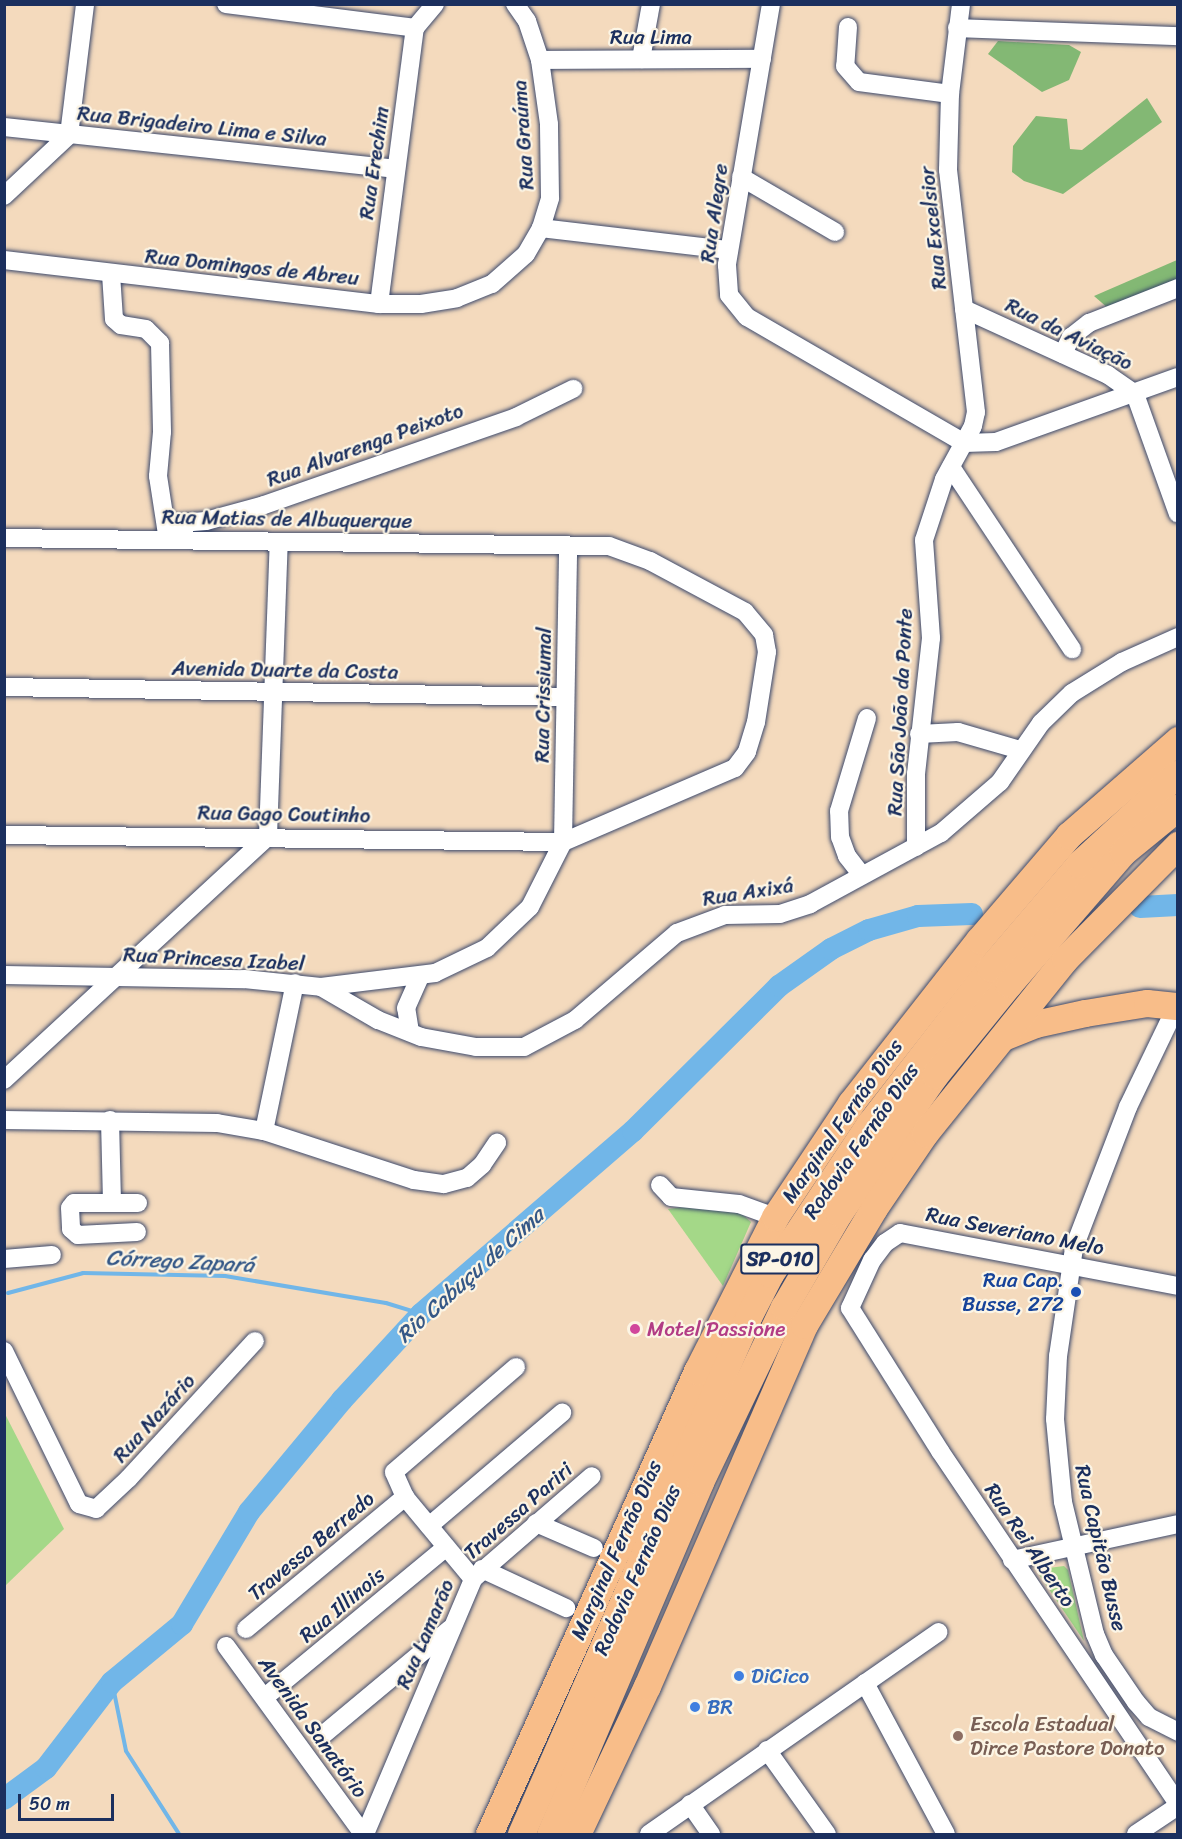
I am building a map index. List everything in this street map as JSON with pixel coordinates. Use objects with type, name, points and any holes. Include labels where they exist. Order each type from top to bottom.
[{"type":"highway","name":"Marginal Fernão Dias","points":[[489,1834],[697,1371],[775,1217],[858,1094],[979,940],[1069,835],[1178,740]]},
{"type":"highway","name":"Rodovia Fernão Dias","points":[[521,1834],[748,1317],[776,1266],[870,1123],[990,968],[1093,849],[1178,773]]},
{"type":"highway","name":"Rodovia Fernão Dias","points":[[550,1834],[700,1482],[783,1307],[838,1213],[935,1075],[1009,984],[1123,852],[1178,807]]},
{"type":"highway","name":"SP-010","points":[[577,1834],[647,1686],[804,1325],[904,1165],[1002,1037],[1071,951],[1178,845]]},
{"type":"highway","points":[[1002,1037],[1035,1024],[1084,1013],[1148,1003],[1177,1005]]},
{"type":"street","points":[[4,196],[69,135],[85,4]]},
{"type":"street","points":[[225,4],[415,28],[435,4]]},
{"type":"street","name":"Rua Graúma","points":[[492,284],[526,254],[541,228],[550,198],[551,164],[540,60],[528,13],[515,4]]},
{"type":"street","points":[[640,59],[651,4]]},
{"type":"street","name":"Rua Alegre","points":[[771,4],[729,250],[729,295],[747,317],[964,443]]},
{"type":"street","name":"Rua Excelsior","points":[[961,4],[950,94],[948,170],[976,412],[964,443]]},
{"type":"street","points":[[848,27],[846,66],[860,82],[950,94]]},
{"type":"street","name":"Rua Erechim","points":[[379,304],[415,28]]},
{"type":"street","points":[[957,28],[1178,36]]},
{"type":"street","name":"Rua Lima","points":[[540,60],[762,59]]},
{"type":"street","name":"Rua Brigadeiro Lima e Silva","points":[[4,127],[395,170]]},
{"type":"street","points":[[741,177],[835,232]]},
{"type":"street","points":[[541,228],[729,250]]},
{"type":"street","name":"Rua Domingos de Abreu","points":[[4,260],[379,304],[421,304],[457,298],[492,284]]},
{"type":"street","points":[[111,274],[114,319],[121,326],[146,329],[160,343],[162,432],[158,476],[167,531]]},
{"type":"street","points":[[1063,354],[1071,337],[1089,323],[1178,288]]},
{"type":"street","name":"Rua da Aviação","points":[[964,309],[1108,375],[1135,394],[1178,514]]},
{"type":"street","points":[[964,443],[996,442],[1178,377]]},
{"type":"street","name":"Rua Alvarenga Peixoto","points":[[167,531],[264,505],[516,417],[573,389]]},
{"type":"street","name":"Rua São João da Ponte","points":[[916,847],[919,734],[931,638],[924,540],[951,467],[964,443]]},
{"type":"street","points":[[951,467],[1072,649]]},
{"type":"street","name":"Rua Matias de Albuquerque","points":[[4,538],[167,531],[279,542],[568,548],[609,546],[650,561],[745,612],[764,635],[767,652],[756,722],[747,752],[735,768],[563,842]]},
{"type":"street","points":[[4,1080],[268,836],[279,542]]},
{"type":"street","name":"Rua Crissiumal","points":[[563,842],[568,548]]},
{"type":"street","name":"Rua Axixá","points":[[321,987],[378,1020],[410,1032],[476,1047],[524,1047],[575,1020],[677,933],[724,915],[758,916],[793,910],[941,833],[983,798],[1041,723],[1072,693],[1122,662],[1178,638]]},
{"type":"street","name":"Avenida Duarte da Costa","points":[[4,687],[565,697]]},
{"type":"street","points":[[861,874],[847,856],[840,837],[839,811],[867,718]]},
{"type":"street","points":[[919,734],[958,732],[1020,750]]},
{"type":"street","name":"Rua Gago Coutinho","points":[[4,835],[268,836],[563,842]]},
{"type":"street","name":"Rua Princesa Izabel","points":[[4,975],[117,976],[295,983],[321,987],[420,976],[473,958],[506,933],[542,888],[563,842]]},
{"type":"street","points":[[410,1032],[406,1008],[420,976]]},
{"type":"street","points":[[264,1131],[295,983]]},
{"type":"street","name":"Rua Capitão Busse","points":[[1177,1005],[1095,1187],[1069,1264],[1055,1419],[1063,1502],[1073,1547],[1104,1655],[1149,1717],[1178,1732]]},
{"type":"street","points":[[4,1120],[206,1122],[264,1131],[414,1180],[444,1184],[467,1178],[482,1165],[497,1143]]},
{"type":"street","points":[[110,1120],[116,1203],[129,1232],[78,1234],[71,1229],[70,1208],[74,1203],[116,1203],[138,1203]]},
{"type":"street","points":[[660,1185],[671,1197],[739,1204],[775,1217]]},
{"type":"street","name":"Rua Severiano Melo","points":[[850,1308],[872,1260],[885,1243],[900,1233],[1178,1286]]},
{"type":"street","points":[[4,1259],[52,1255]]},
{"type":"street","name":"Rua Rei Alberto","points":[[850,1308],[1012,1560],[1178,1805]]},
{"type":"street","name":"Rua Nazário","points":[[4,1351],[80,1504],[89,1509],[104,1504],[255,1341]]},
{"type":"street","name":"Rua Lamarão","points":[[364,1834],[453,1626],[478,1574],[446,1547],[405,1497],[394,1479],[395,1469],[516,1367]]},
{"type":"street","points":[[429,1526],[562,1413]]},
{"type":"street","name":"Travessa Pariri","points":[[478,1574],[592,1476]]},
{"type":"street","name":"Travessa Berredo","points":[[246,1629],[405,1497]]},
{"type":"street","points":[[536,1522],[594,1548]]},
{"type":"street","points":[[1012,1560],[1178,1524]]},
{"type":"street","name":"Rua Illinois","points":[[265,1697],[446,1547]]},
{"type":"street","points":[[478,1574],[566,1608]]},
{"type":"street","points":[[324,1734],[453,1626]]},
{"type":"street","points":[[649,1834],[939,1632]]},
{"type":"street","name":"Avenida Sanatório","points":[[226,1646],[364,1834]]},
{"type":"street","points":[[865,1683],[946,1834]]},
{"type":"street","points":[[767,1750],[827,1834]]},
{"type":"street","points":[[690,1804],[711,1834]]},
{"type":"street","points":[[1136,1834],[1178,1805]]},
{"type":"green space","points":[[998,41],[1069,45],[1081,52],[1069,80],[1042,92],[988,54]]},
{"type":"green space","points":[[1147,98],[1162,122],[1063,194],[1024,181],[1012,172],[1013,146],[1036,116],[1067,119],[1070,149],[1082,150]]},
{"type":"green space","points":[[1177,260],[1177,284],[1109,309],[1094,296]]},
{"type":"green space","points":[[684,1207],[741,1213],[751,1222],[723,1286],[668,1209]]},
{"type":"green space","points":[[4,1412],[64,1529],[5,1586],[4,1586]]},
{"type":"green space","points":[[1064,1566],[1068,1570],[1084,1641],[1038,1573],[1041,1569]]},
{"type":"waterway","name":"Rio Cabuçu de Cima","points":[[1140,907],[1178,905]]},
{"type":"waterway","name":"Rio Cabuçu de Cima","points":[[4,1799],[46,1768],[112,1682],[182,1624],[249,1512],[342,1400],[421,1314],[633,1131],[779,986],[831,949],[869,930],[918,916],[972,914]]},
{"type":"waterway","name":"Córrego Zapará","points":[[8,1293],[83,1273],[225,1276],[386,1303],[421,1314]]},
{"type":"waterway","points":[[112,1682],[126,1751],[179,1834]]},
{"type":"place","name":"Rua Cap. Busse, 272","points":[[1076,1292]]},
{"type":"place","name":"Motel Passione","points":[[635,1329]]},
{"type":"place","name":"DiCico","points":[[739,1676]]},
{"type":"place","name":"BR","points":[[695,1707]]},
{"type":"place","name":"Escola Estadual Dirce Pastore Donato","points":[[958,1736]]}]
